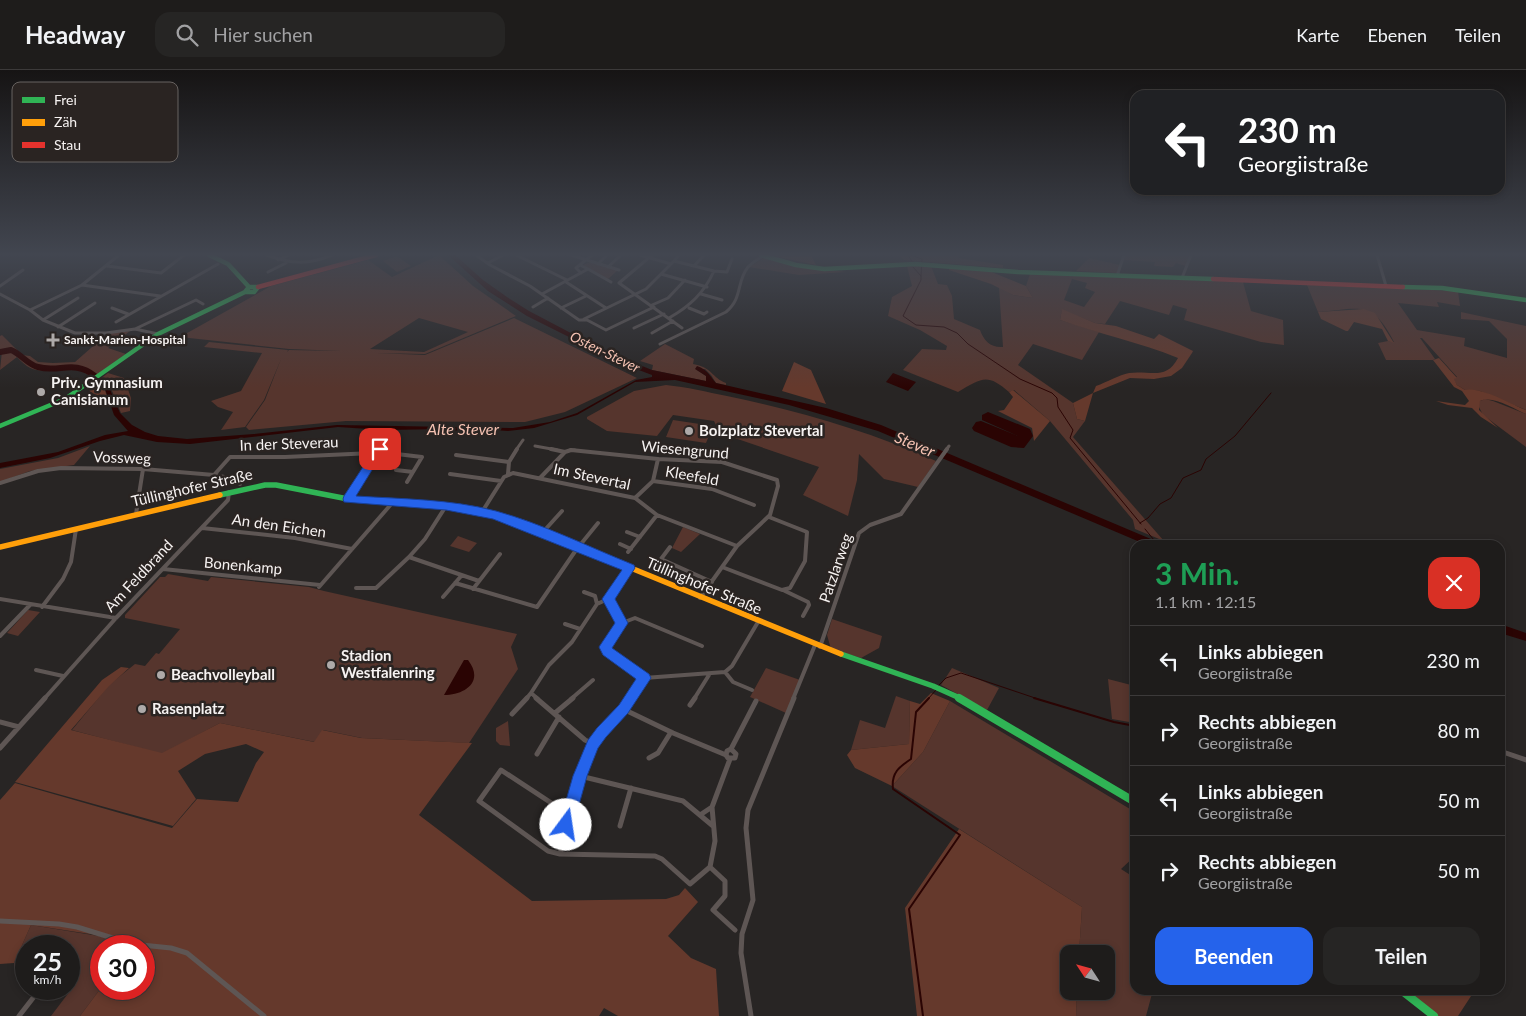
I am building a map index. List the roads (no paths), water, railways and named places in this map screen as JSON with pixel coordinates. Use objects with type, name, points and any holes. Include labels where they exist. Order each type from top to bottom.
[{"type":"main road","points":[[0,426],[56,404],[98,378],[158,334],[228,299]]},
{"type":"main road","name":"Tüllinghofer Straße","points":[[0,547],[229,492],[274,484],[348,499],[446,506],[482,512],[503,517],[543,532],[818,646],[933,686],[962,700],[1130,799]]},
{"type":"main road","points":[[1407,995],[1434,1016]]},
{"type":"street","points":[[9,299],[30,310],[35,316],[75,334],[106,333],[135,329],[196,300],[203,304]]},
{"type":"street","points":[[30,310],[53,299]]},
{"type":"street","points":[[43,320],[76,299]]},
{"type":"street","points":[[116,322],[154,299]]},
{"type":"street","points":[[532,308],[546,299]]},
{"type":"street","points":[[549,299],[582,320],[606,330],[666,299]]},
{"type":"street","points":[[561,308],[579,299]]},
{"type":"street","points":[[591,299],[606,308]]},
{"type":"street","points":[[582,320],[625,299]]},
{"type":"street","points":[[643,299],[682,328]]},
{"type":"street","points":[[669,318],[688,308],[696,299]]},
{"type":"street","points":[[660,344],[726,312],[739,299]]},
{"type":"street","points":[[58,327],[95,303]]},
{"type":"street","points":[[112,308],[128,314]]},
{"type":"street","points":[[688,308],[704,314],[707,312]]},
{"type":"street","points":[[634,328],[664,314]]},
{"type":"street","points":[[652,333],[673,321]]},
{"type":"street","points":[[135,329],[158,334]]},
{"type":"street","points":[[482,512],[501,481],[508,474],[509,462],[523,440]]},
{"type":"street","name":"Wiesengrund","points":[[536,446],[565,452],[571,450],[658,459],[722,462],[777,480],[778,486],[769,517]]},
{"type":"street","name":"Patzlarweg","points":[[818,646],[859,533],[870,525],[900,514],[948,447]]},
{"type":"street","points":[[407,482],[426,451]]},
{"type":"street","points":[[540,478],[565,452]]},
{"type":"street","points":[[348,499],[377,453]]},
{"type":"street","name":"In der Steverau","points":[[214,475],[230,457],[377,453],[422,457]]},
{"type":"street","points":[[456,455],[509,462]]},
{"type":"street","name":"Kleefeld","points":[[635,498],[653,481],[658,459]]},
{"type":"street","name":"Vossweg","points":[[0,483],[48,469],[143,469],[214,475],[240,480],[240,484]]},
{"type":"street","points":[[136,514],[143,469]]},
{"type":"street","points":[[396,470],[413,472]]},
{"type":"street","name":"Im Stevertal","points":[[508,474],[513,473],[540,478],[635,498],[657,515],[736,546]]},
{"type":"street","points":[[450,474],[501,481]]},
{"type":"street","name":"Kleefeld","points":[[653,481],[712,489],[754,505]]},
{"type":"street","name":"Am Feldbrand","points":[[0,748],[116,618],[228,500],[229,492]]},
{"type":"street","points":[[352,549],[393,502]]},
{"type":"street","points":[[356,588],[376,588],[425,539],[446,506]]},
{"type":"street","points":[[543,532],[562,510]]},
{"type":"street","points":[[620,544],[630,550],[657,515]]},
{"type":"street","points":[[700,598],[736,546],[769,517],[807,532],[805,561],[790,588],[785,591]]},
{"type":"street","points":[[455,583],[537,607],[578,547],[598,523]]},
{"type":"street","name":"An den Eichen","points":[[202,528],[295,538],[352,549]]},
{"type":"street","points":[[42,607],[63,579],[71,562],[76,529]]},
{"type":"street","points":[[627,532],[640,537]]},
{"type":"street","points":[[670,547],[661,559],[712,582]]},
{"type":"street","name":"Bonenkamp","points":[[163,570],[319,586],[352,549]]},
{"type":"street","points":[[473,589],[500,554]]},
{"type":"street","points":[[409,557],[479,581]]},
{"type":"street","points":[[722,567],[785,591],[808,602],[810,605],[803,616]]},
{"type":"street","points":[[512,714],[532,693],[549,666],[567,648],[597,604],[608,599],[630,568]]},
{"type":"street","points":[[443,597],[462,575]]},
{"type":"street","points":[[584,592],[595,596],[597,604]]},
{"type":"street","points":[[0,599],[116,618]]},
{"type":"street","points":[[608,599],[622,623]]},
{"type":"street","points":[[0,636],[30,605]]},
{"type":"street","points":[[702,646],[635,618],[622,623],[606,647],[607,651],[644,678],[708,675],[725,672],[732,666],[758,622]]},
{"type":"street","points":[[565,624],[580,629]]},
{"type":"street","points":[[751,1016],[741,953],[742,934],[752,900],[746,828],[748,810],[818,646]]},
{"type":"street","points":[[36,670],[64,676]]},
{"type":"street","points":[[725,672],[733,682],[752,690]]},
{"type":"street","points":[[690,705],[708,675]]},
{"type":"street","points":[[560,854],[580,776],[593,744],[623,709],[644,678]]},
{"type":"street","points":[[537,754],[557,715],[593,680]]},
{"type":"street","points":[[532,693],[584,740],[593,744]]},
{"type":"street","points":[[726,755],[727,751],[731,749],[756,700]]},
{"type":"street","points":[[623,709],[726,755],[730,759]]},
{"type":"street","points":[[0,722],[19,727]]},
{"type":"street","points":[[649,758],[658,753],[671,732]]},
{"type":"street","points":[[731,749],[736,754],[734,758],[730,759],[712,807],[716,841],[710,856],[710,867],[725,881],[725,896],[713,910],[735,930]]},
{"type":"street","points":[[1505,753],[1526,760]]},
{"type":"street","points":[[570,811],[559,808],[500,770],[478,801],[548,851],[560,854],[655,856],[662,859],[690,884],[710,867]]},
{"type":"street","points":[[580,776],[683,801],[713,826]]},
{"type":"street","points":[[620,826],[631,788]]},
{"type":"street","points":[[700,815],[712,807]]},
{"type":"street","points":[[0,922],[59,924],[77,927],[132,944],[171,948],[187,953],[264,1016]]},
{"type":"street","points":[[19,1016],[31,1000]]},
{"type":"water","points":[[501,299],[510,299],[605,351],[652,370],[706,381],[706,376],[695,369],[697,366],[706,371],[716,383],[826,408],[881,425],[1153,540],[1135,540],[878,431],[789,405],[675,380],[635,382],[577,415],[534,428],[508,431],[479,429],[448,431],[446,429],[384,430],[338,427],[190,444],[157,442],[124,435],[50,458],[0,468],[0,463],[58,452],[105,435],[128,431],[114,415],[104,386],[89,369],[109,387],[120,413],[132,425],[158,436],[187,439],[337,425],[513,428],[550,422],[577,413],[636,380],[652,377],[652,375],[623,364],[527,316]]},
{"type":"water","points":[[893,373],[916,382],[908,391],[886,382]]},
{"type":"water","points":[[988,412],[1030,429],[1033,436],[1024,448],[1011,447],[974,431],[972,428],[976,422],[981,421],[1018,436],[982,420],[982,415]]},
{"type":"water","points":[[1505,626],[1526,633],[1526,641],[1505,635]]},
{"type":"water","points":[[464,660],[468,660],[473,668],[473,681],[470,686],[459,693],[444,695]]},
{"type":"waterway","points":[[911,299],[903,316],[916,325],[944,327],[957,333],[968,344],[1020,379],[1052,393],[1057,398],[1058,407],[1073,430],[1070,438],[1140,523]]},
{"type":"waterway","points":[[0,352],[11,350],[38,367],[53,369],[80,368],[95,376]]},
{"type":"waterway","points":[[1140,523],[1148,518],[1160,504],[1171,498],[1183,478],[1201,470],[1206,459],[1235,436],[1271,393]]},
{"type":"waterway","points":[[1145,529],[1154,540]]},
{"type":"waterway","points":[[938,686],[946,678],[961,673],[1038,699]]},
{"type":"waterway","points":[[928,699],[936,690]]},
{"type":"waterway","points":[[923,1016],[909,909],[960,835],[893,789],[893,779],[897,771],[911,759],[916,712],[929,698]]},
{"type":"waterway","points":[[1034,698],[1130,725]]},
{"type":"place","name":"Sankt-Marien-Hospital","points":[[53,340]]},
{"type":"place","name":"Priv. Gymnasium Canisianum","points":[[41,392]]},
{"type":"place","name":"Bolzplatz Stevertal","points":[[689,431]]},
{"type":"place","name":"Stadion Westfalenring","points":[[331,665]]},
{"type":"place","name":"Beachvolleyball","points":[[161,675]]},
{"type":"place","name":"Rasenplatz","points":[[142,709]]},
{"type":"water label","name":"Osten-Stever","points":[[605,352]]},
{"type":"water label","name":"Alte Stever","points":[[463,429]]},
{"type":"water label","name":"Stever","points":[[915,444]]}]
